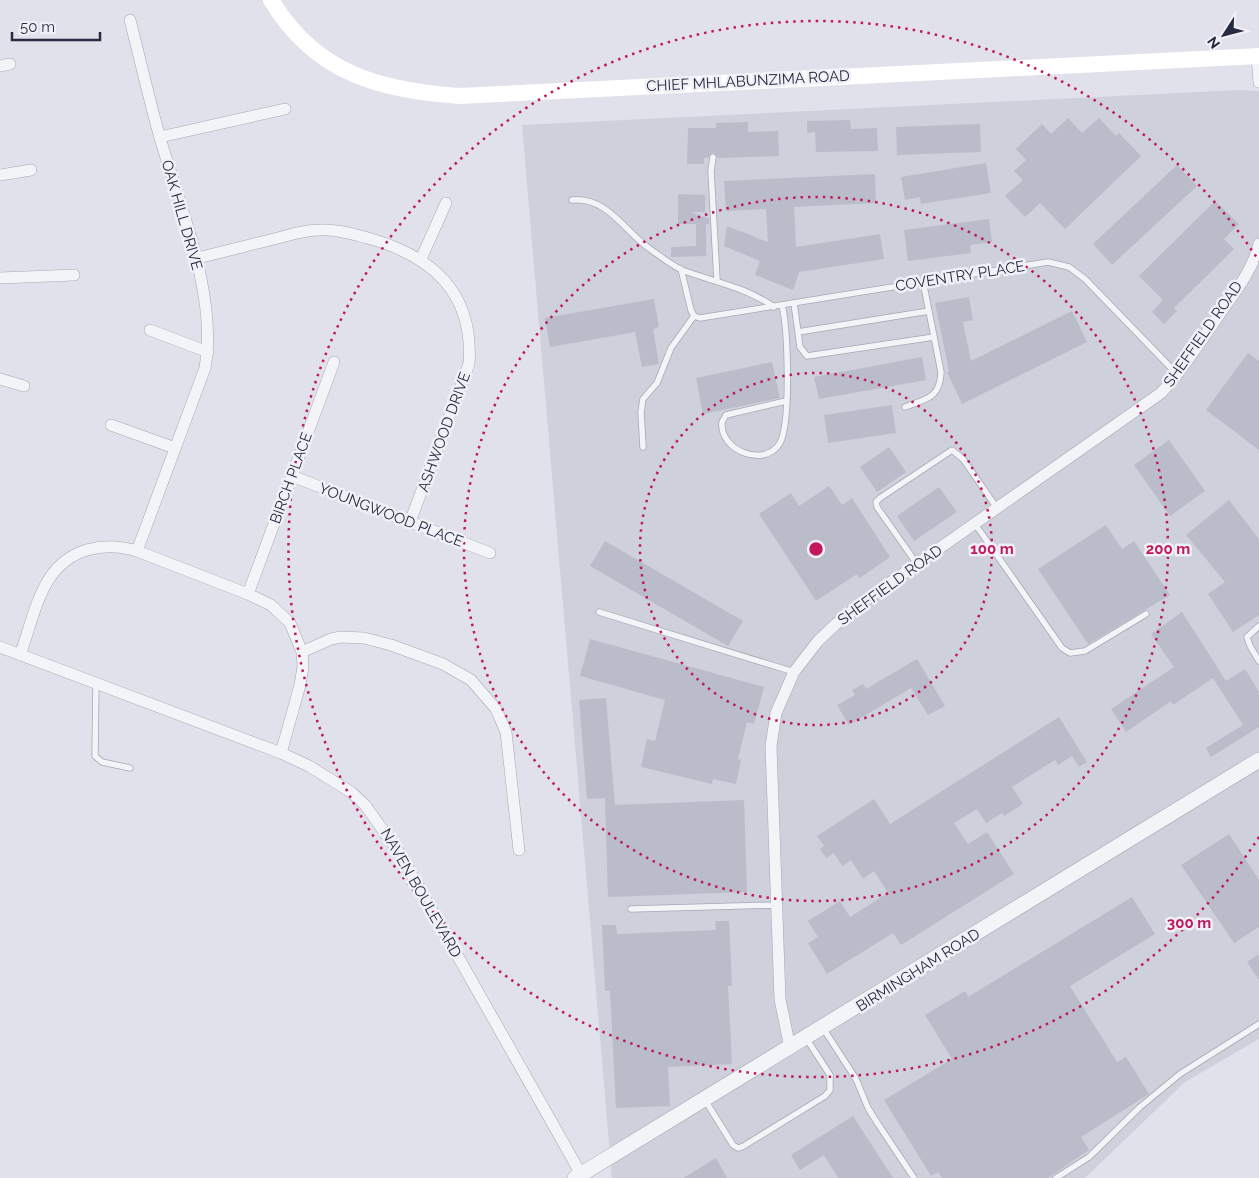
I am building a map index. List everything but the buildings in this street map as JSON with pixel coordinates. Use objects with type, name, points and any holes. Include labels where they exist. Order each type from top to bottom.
[{"type":"main road","name":"CHIEF MHLABUNZIMA ROAD","points":[[271,0],[299,37],[339,68],[380,84],[414,92],[460,96],[1258,56]]},
{"type":"street","name":"OAK HILL DRIVE","points":[[130,20],[160,137],[197,258],[208,331],[208,352],[205,368],[137,551]]},
{"type":"street","points":[[1258,56],[1259,82]]},
{"type":"street","points":[[160,137],[284,109]]},
{"type":"street","points":[[0,175],[31,170]]},
{"type":"street","points":[[421,260],[446,202]]},
{"type":"street","name":"ASHWOOD DRIVE","points":[[197,258],[318,230],[342,231],[382,242],[421,260],[440,273],[453,294],[464,321],[470,352],[466,378],[410,522]]},
{"type":"street","name":"SHEFFIELD ROAD","points":[[790,1048],[780,999],[770,772],[771,738],[776,713],[794,672],[818,641],[836,624],[917,564],[1161,393],[1178,375],[1242,282],[1256,255],[1259,244]]},
{"type":"street","points":[[0,278],[74,275]]},
{"type":"street","points":[[150,330],[208,352]]},
{"type":"street","name":"BIRCH PLACE","points":[[248,594],[334,362]]},
{"type":"street","points":[[0,379],[24,386]]},
{"type":"street","points":[[111,425],[175,448]]},
{"type":"street","name":"YOUNGWOOD PLACE","points":[[292,476],[490,553]]},
{"type":"street","points":[[20,655],[49,579],[58,569],[69,560],[94,547],[121,546],[137,551],[248,594],[271,605],[281,613],[296,632],[302,652],[300,685],[281,753]]},
{"type":"street","points":[[302,652],[331,639],[341,637],[364,638],[391,644],[443,664],[471,680],[496,708],[506,732],[519,850]]},
{"type":"street","name":"NAVEN BOULEVARD","points":[[0,646],[281,753],[309,766],[351,792],[365,805],[390,837],[578,1176]]},
{"type":"street","name":"BIRMINGHAM ROAD","points":[[578,1176],[1259,760]]},
{"type":"lane","points":[[713,157],[711,171],[717,280]]},
{"type":"lane","points":[[572,200],[584,199],[607,209],[630,234],[681,269],[758,295],[774,306]]},
{"type":"lane","name":"COVENTRY PLACE","points":[[697,317],[794,304],[923,281],[1048,262],[1069,267],[1085,279],[1178,375]]},
{"type":"lane","points":[[643,447],[641,412],[643,399],[657,383],[671,348],[697,317],[691,310],[681,269]]},
{"type":"lane","points":[[905,406],[926,399],[938,390],[940,372],[923,281]]},
{"type":"lane","points":[[794,304],[801,351],[810,357],[934,337]]},
{"type":"lane","points":[[782,305],[787,326],[786,401],[783,435],[776,447],[765,455],[757,456],[736,449],[724,435],[721,426],[726,415],[786,401]]},
{"type":"lane","points":[[798,332],[928,311]]},
{"type":"lane","points":[[917,564],[877,507],[876,502],[880,498],[952,450],[963,459],[997,508]]},
{"type":"lane","points":[[975,524],[1062,648],[1070,653],[1085,651],[1146,614]]},
{"type":"lane","points":[[599,612],[794,672]]},
{"type":"lane","points":[[1259,626],[1247,637],[1259,661]]},
{"type":"lane","points":[[96,683],[95,756],[102,762],[130,768]]},
{"type":"lane","points":[[631,909],[776,904]]},
{"type":"lane","points":[[1056,1178],[1088,1157],[1140,1107],[1180,1074],[1259,1024]]},
{"type":"lane","points":[[823,1028],[856,1079],[873,1116],[914,1178]]},
{"type":"lane","points":[[705,1099],[733,1145],[738,1148],[742,1147],[830,1090],[830,1075],[806,1038]]},
{"type":"shaded area","points":[[1239,90],[1259,91],[1259,1039],[1185,1082],[1085,1178],[612,1178],[522,125]]}]
